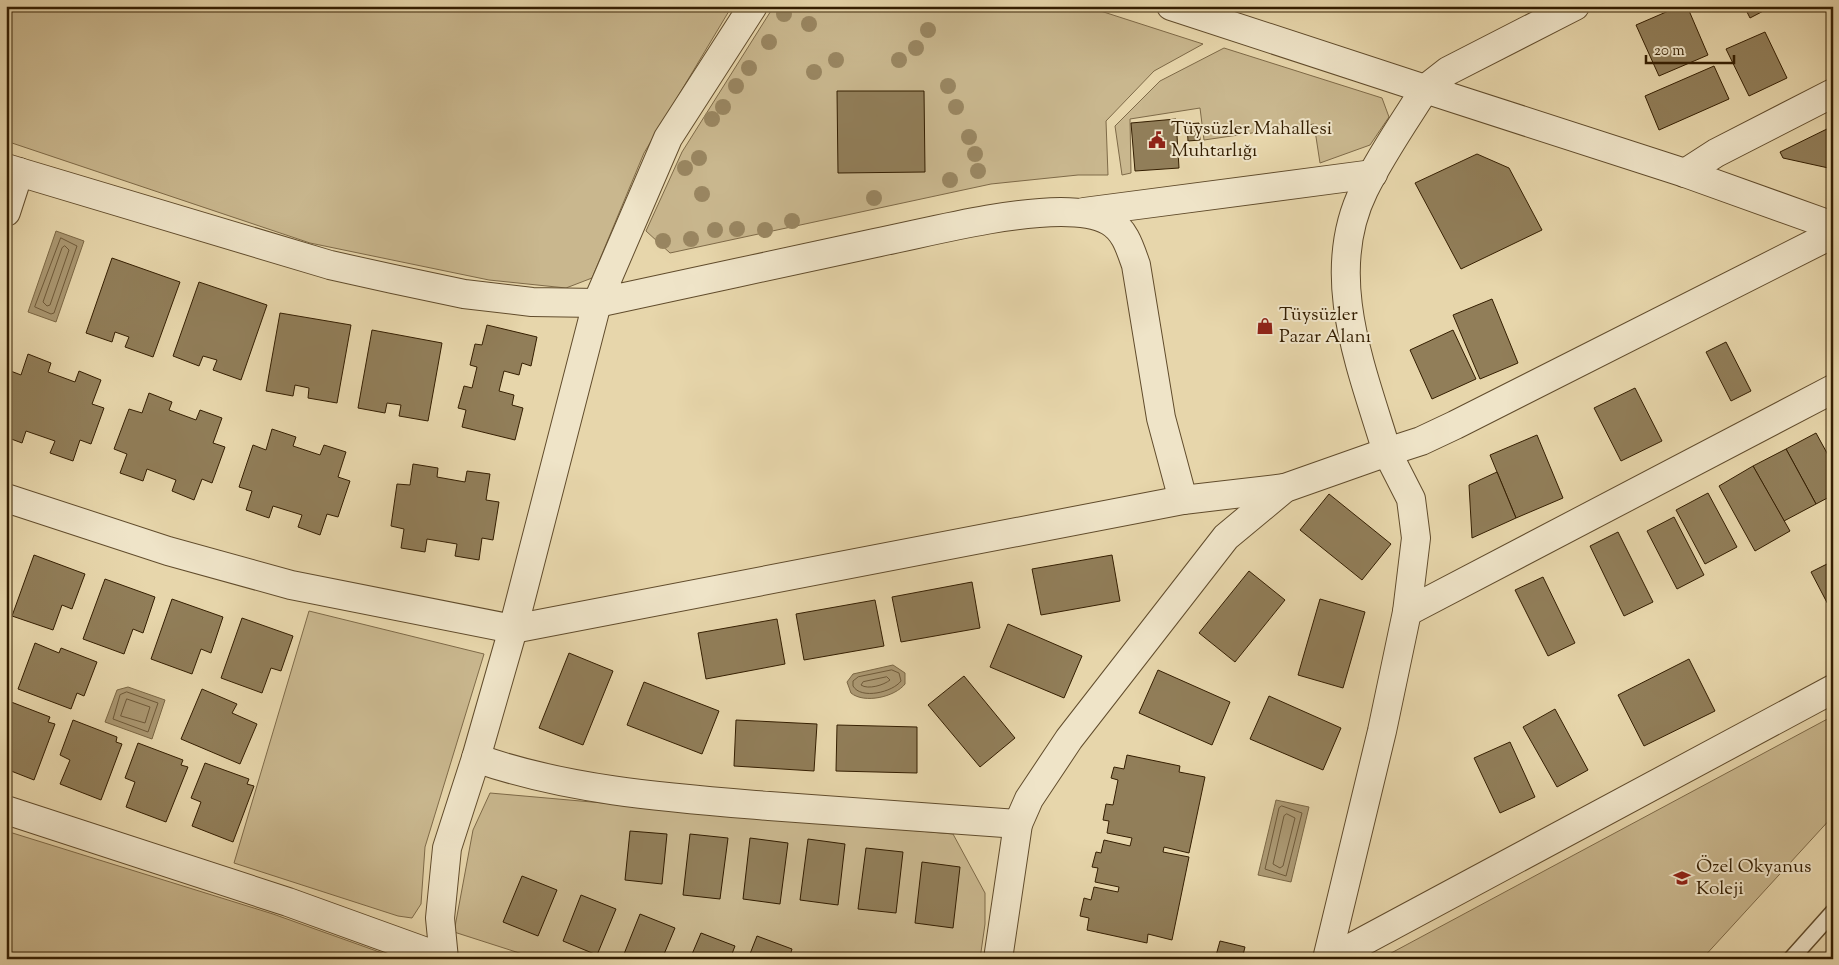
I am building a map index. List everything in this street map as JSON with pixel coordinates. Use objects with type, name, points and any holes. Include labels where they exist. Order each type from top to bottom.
[{"type":"street","points":[[6,810],[288,902],[444,958],[440,918],[447,848],[476,758],[513,629],[597,303],[668,138],[753,6]]},
{"type":"street","points":[[1171,6],[1686,173],[1833,226]]},
{"type":"street","points":[[1328,959],[1382,732],[1407,612],[1416,538],[1411,499],[1387,452],[1359,360],[1344,278],[1346,252],[1354,220],[1363,191],[1425,89],[1448,71],[1575,6]]},
{"type":"street","points":[[1686,173],[1716,153],[1833,93]]},
{"type":"street","points":[[6,212],[13,170],[330,265],[384,278],[464,294],[532,302],[597,303],[912,235],[1010,217],[1081,212],[1373,174]]},
{"type":"street","points":[[1081,212],[1109,221],[1120,230],[1129,244],[1136,265],[1161,418],[1183,500]]},
{"type":"street","points":[[6,498],[168,551],[291,585],[513,629],[1183,500],[1285,488],[1421,441],[1833,234]]},
{"type":"street","points":[[1407,612],[1833,389]]},
{"type":"street","points":[[998,959],[1018,824],[1029,799],[1050,766],[1226,537],[1285,488]]},
{"type":"street","points":[[1328,959],[1833,689]]},
{"type":"street","points":[[476,758],[529,775],[568,783],[708,801],[1018,824]]},
{"type":"lane","points":[[1791,959],[1833,912]]},
{"type":"shaded area","points":[[6,6],[732,6],[644,153],[592,278],[566,288],[489,280],[310,243],[6,141]]},
{"type":"shaded area","points":[[774,6],[1085,6],[1203,44],[1154,71],[1106,121],[1108,175],[1078,175],[991,184],[670,253],[646,231],[682,152]]},
{"type":"shaded area","points":[[1224,48],[1382,98],[1389,117],[1370,145],[1320,163],[1314,124],[1204,140],[1200,108],[1130,119],[1131,173],[1122,175],[1115,126],[1160,81]]},
{"type":"shaded area","points":[[309,611],[484,654],[425,847],[421,904],[412,918],[398,916],[234,863]]},
{"type":"shaded area","name":"Özel Okyanus Koleji","points":[[1833,716],[1833,816],[1702,959],[1380,959]]},
{"type":"shaded area","points":[[490,793],[953,834],[985,893],[985,924],[980,959],[538,959],[454,932],[473,830]]},
{"type":"shaded area","points":[[6,831],[273,914],[399,959],[6,959]]},
{"type":"water","points":[[56,231],[84,241],[56,322],[28,312]]},
{"type":"water","points":[[893,665],[905,673],[905,684],[900,689],[879,698],[864,698],[851,693],[847,682],[853,674]]},
{"type":"water","points":[[128,687],[165,700],[152,739],[105,722],[117,690]]},
{"type":"water","points":[[1276,800],[1309,807],[1291,882],[1258,875]]},
{"type":"building","points":[[1680,6],[1687,6],[1708,55],[1659,76],[1636,25]]},
{"type":"building","points":[[1744,6],[1773,6],[1750,18]]},
{"type":"building","points":[[1765,32],[1787,78],[1749,96],[1726,49]]},
{"type":"building","points":[[1714,66],[1729,99],[1659,130],[1645,96]]},
{"type":"building","points":[[837,91],[924,91],[925,172],[838,173]]},
{"type":"building","points":[[1176,119],[1179,168],[1135,171],[1131,123]]},
{"type":"building","points":[[1199,123],[1200,140],[1188,141],[1187,124]]},
{"type":"building","points":[[1833,126],[1833,169],[1783,158],[1780,152]]},
{"type":"building","points":[[1477,154],[1509,168],[1542,230],[1461,269],[1415,183]]},
{"type":"building","points":[[112,258],[180,282],[153,357],[125,347],[129,337],[115,332],[112,342],[86,333]]},
{"type":"building","points":[[199,282],[267,305],[241,380],[213,370],[217,360],[203,356],[199,366],[173,356]]},
{"type":"building","points":[[1492,299],[1518,363],[1480,379],[1453,315]]},
{"type":"building","points":[[280,313],[351,325],[337,403],[308,398],[309,388],[295,385],[293,396],[266,391]]},
{"type":"building","points":[[487,325],[537,337],[531,366],[522,363],[519,375],[504,371],[499,391],[514,395],[512,405],[523,408],[515,440],[462,427],[466,410],[458,408],[464,386],[472,388],[477,367],[470,365],[475,344],[482,345]]},
{"type":"building","points":[[372,330],[442,343],[428,421],[399,416],[401,405],[387,403],[385,413],[358,408]]},
{"type":"building","points":[[1453,330],[1476,379],[1432,399],[1410,350]]},
{"type":"building","points":[[1726,342],[1751,391],[1731,401],[1706,352]]},
{"type":"building","points":[[28,354],[51,363],[48,372],[75,382],[79,371],[101,380],[92,404],[104,408],[91,444],[80,440],[73,461],[50,453],[55,441],[26,431],[22,443],[6,437],[6,375],[8,370],[21,375]]},
{"type":"building","points":[[1635,388],[1662,441],[1621,461],[1594,408]]},
{"type":"building","points":[[149,393],[172,402],[169,410],[196,420],[200,410],[222,418],[213,443],[225,447],[212,483],[202,479],[194,500],[172,491],[176,480],[147,469],[143,481],[120,473],[127,454],[114,449],[129,409],[142,413]]},
{"type":"building","points":[[272,429],[296,437],[293,446],[320,455],[324,445],[346,452],[338,477],[350,481],[338,517],[327,514],[320,535],[298,527],[302,515],[273,506],[269,518],[246,510],[252,491],[239,487],[253,445],[266,450]]},
{"type":"building","points":[[1816,433],[1833,464],[1833,495],[1816,504],[1786,449]]},
{"type":"building","points":[[1537,435],[1563,498],[1516,518],[1490,455]]},
{"type":"building","points":[[1786,449],[1816,504],[1784,521],[1753,466]]},
{"type":"building","points":[[413,464],[438,468],[437,477],[465,482],[467,471],[490,474],[486,500],[499,502],[493,540],[482,538],[479,560],[455,556],[457,544],[427,539],[425,552],[401,548],[404,529],[391,526],[397,484],[410,485]]},
{"type":"building","points":[[1753,466],[1790,531],[1755,551],[1719,486]]},
{"type":"building","points":[[1497,472],[1516,518],[1472,538],[1469,485]]},
{"type":"building","points":[[1708,493],[1737,547],[1705,564],[1676,510]]},
{"type":"building","points":[[1329,494],[1391,544],[1362,580],[1300,530]]},
{"type":"building","points":[[1674,517],[1704,575],[1677,589],[1647,531]]},
{"type":"building","points":[[1618,532],[1653,602],[1624,616],[1590,546]]},
{"type":"building","points":[[34,555],[85,574],[72,609],[62,605],[53,630],[12,616]]},
{"type":"building","points":[[1112,555],[1120,601],[1041,615],[1032,569]]},
{"type":"building","points":[[1833,561],[1833,614],[1811,572]]},
{"type":"building","points":[[1249,571],[1285,600],[1235,662],[1199,633]]},
{"type":"building","points":[[1543,577],[1575,643],[1548,656],[1515,590]]},
{"type":"building","points":[[105,579],[155,597],[143,633],[133,629],[124,654],[83,639]]},
{"type":"building","points":[[972,582],[980,628],[901,642],[892,597]]},
{"type":"building","points":[[172,599],[223,617],[211,653],[201,649],[192,674],[151,659]]},
{"type":"building","points":[[1320,599],[1365,612],[1343,688],[1298,675]]},
{"type":"building","points":[[875,600],[884,646],[804,660],[796,614]]},
{"type":"building","points":[[242,618],[293,636],[281,671],[271,668],[262,693],[221,678]]},
{"type":"building","points":[[777,619],[785,664],[706,679],[698,633]]},
{"type":"building","points":[[1008,624],[1082,656],[1064,698],[990,667]]},
{"type":"building","points":[[35,643],[59,653],[61,648],[97,662],[84,696],[77,693],[71,709],[18,689]]},
{"type":"building","points":[[569,653],[613,671],[583,745],[539,728]]},
{"type":"building","points":[[1689,659],[1715,711],[1644,746],[1618,695]]},
{"type":"building","points":[[1158,670],[1230,702],[1212,745],[1139,713]]},
{"type":"building","points":[[964,676],[1015,738],[980,767],[928,705]]},
{"type":"building","points":[[644,682],[719,711],[702,754],[627,725]]},
{"type":"building","points":[[202,689],[237,704],[232,713],[257,724],[240,764],[181,739]]},
{"type":"building","points":[[1269,696],[1341,728],[1323,770],[1250,739]]},
{"type":"building","points":[[6,700],[50,717],[48,722],[55,724],[34,780],[6,769]]},
{"type":"building","points":[[1555,709],[1588,770],[1557,787],[1523,727]]},
{"type":"building","points":[[73,720],[117,737],[116,742],[122,744],[101,800],[60,784],[70,760],[60,755]]},
{"type":"building","points":[[736,720],[817,724],[814,771],[734,766]]},
{"type":"building","points":[[837,725],[917,727],[917,773],[836,771]]},
{"type":"building","points":[[1510,742],[1535,797],[1500,813],[1474,758]]},
{"type":"building","points":[[138,743],[183,760],[181,765],[188,767],[166,822],[126,807],[135,782],[125,778]]},
{"type":"building","points":[[1127,755],[1180,766],[1179,772],[1205,777],[1189,853],[1164,847],[1163,852],[1189,857],[1172,940],[1148,934],[1147,943],[1087,930],[1089,918],[1080,916],[1084,898],[1091,900],[1094,887],[1118,892],[1119,887],[1095,882],[1098,868],[1092,867],[1096,852],[1101,853],[1104,840],[1130,846],[1132,838],[1107,833],[1109,821],[1103,820],[1106,804],[1113,805],[1118,780],[1111,778],[1114,767],[1124,769]]},
{"type":"building","points":[[205,763],[249,779],[247,784],[254,786],[233,842],[192,826],[201,802],[191,798]]},
{"type":"building","points":[[630,831],[667,834],[662,884],[625,880]]},
{"type":"building","points":[[690,834],[728,838],[720,899],[683,895]]},
{"type":"building","points":[[750,838],[788,843],[780,904],[743,899]]},
{"type":"building","points":[[808,839],[845,844],[838,905],[800,900]]},
{"type":"building","points":[[866,848],[903,852],[896,913],[858,909]]},
{"type":"building","points":[[922,862],[960,867],[953,928],[915,923]]},
{"type":"building","points":[[522,876],[557,890],[538,936],[503,922]]},
{"type":"building","points":[[581,895],[616,909],[597,955],[563,941]]},
{"type":"building","points":[[640,914],[675,928],[662,959],[622,959]]},
{"type":"building","points":[[701,933],[735,946],[730,959],[690,959]]},
{"type":"building","points":[[757,936],[792,949],[789,959],[748,959]]},
{"type":"building","points":[[1220,941],[1245,947],[1242,959],[1215,959]]},
{"type":"place","name":"Tüysüzler Mahallesi Muhtarlığı","points":[[1157,140]]},
{"type":"place","name":"Tüysüzler Pazar Alanı","points":[[1265,326]]},
{"type":"place","name":"Özel Okyanus Koleji","points":[[1682,878]]}]
